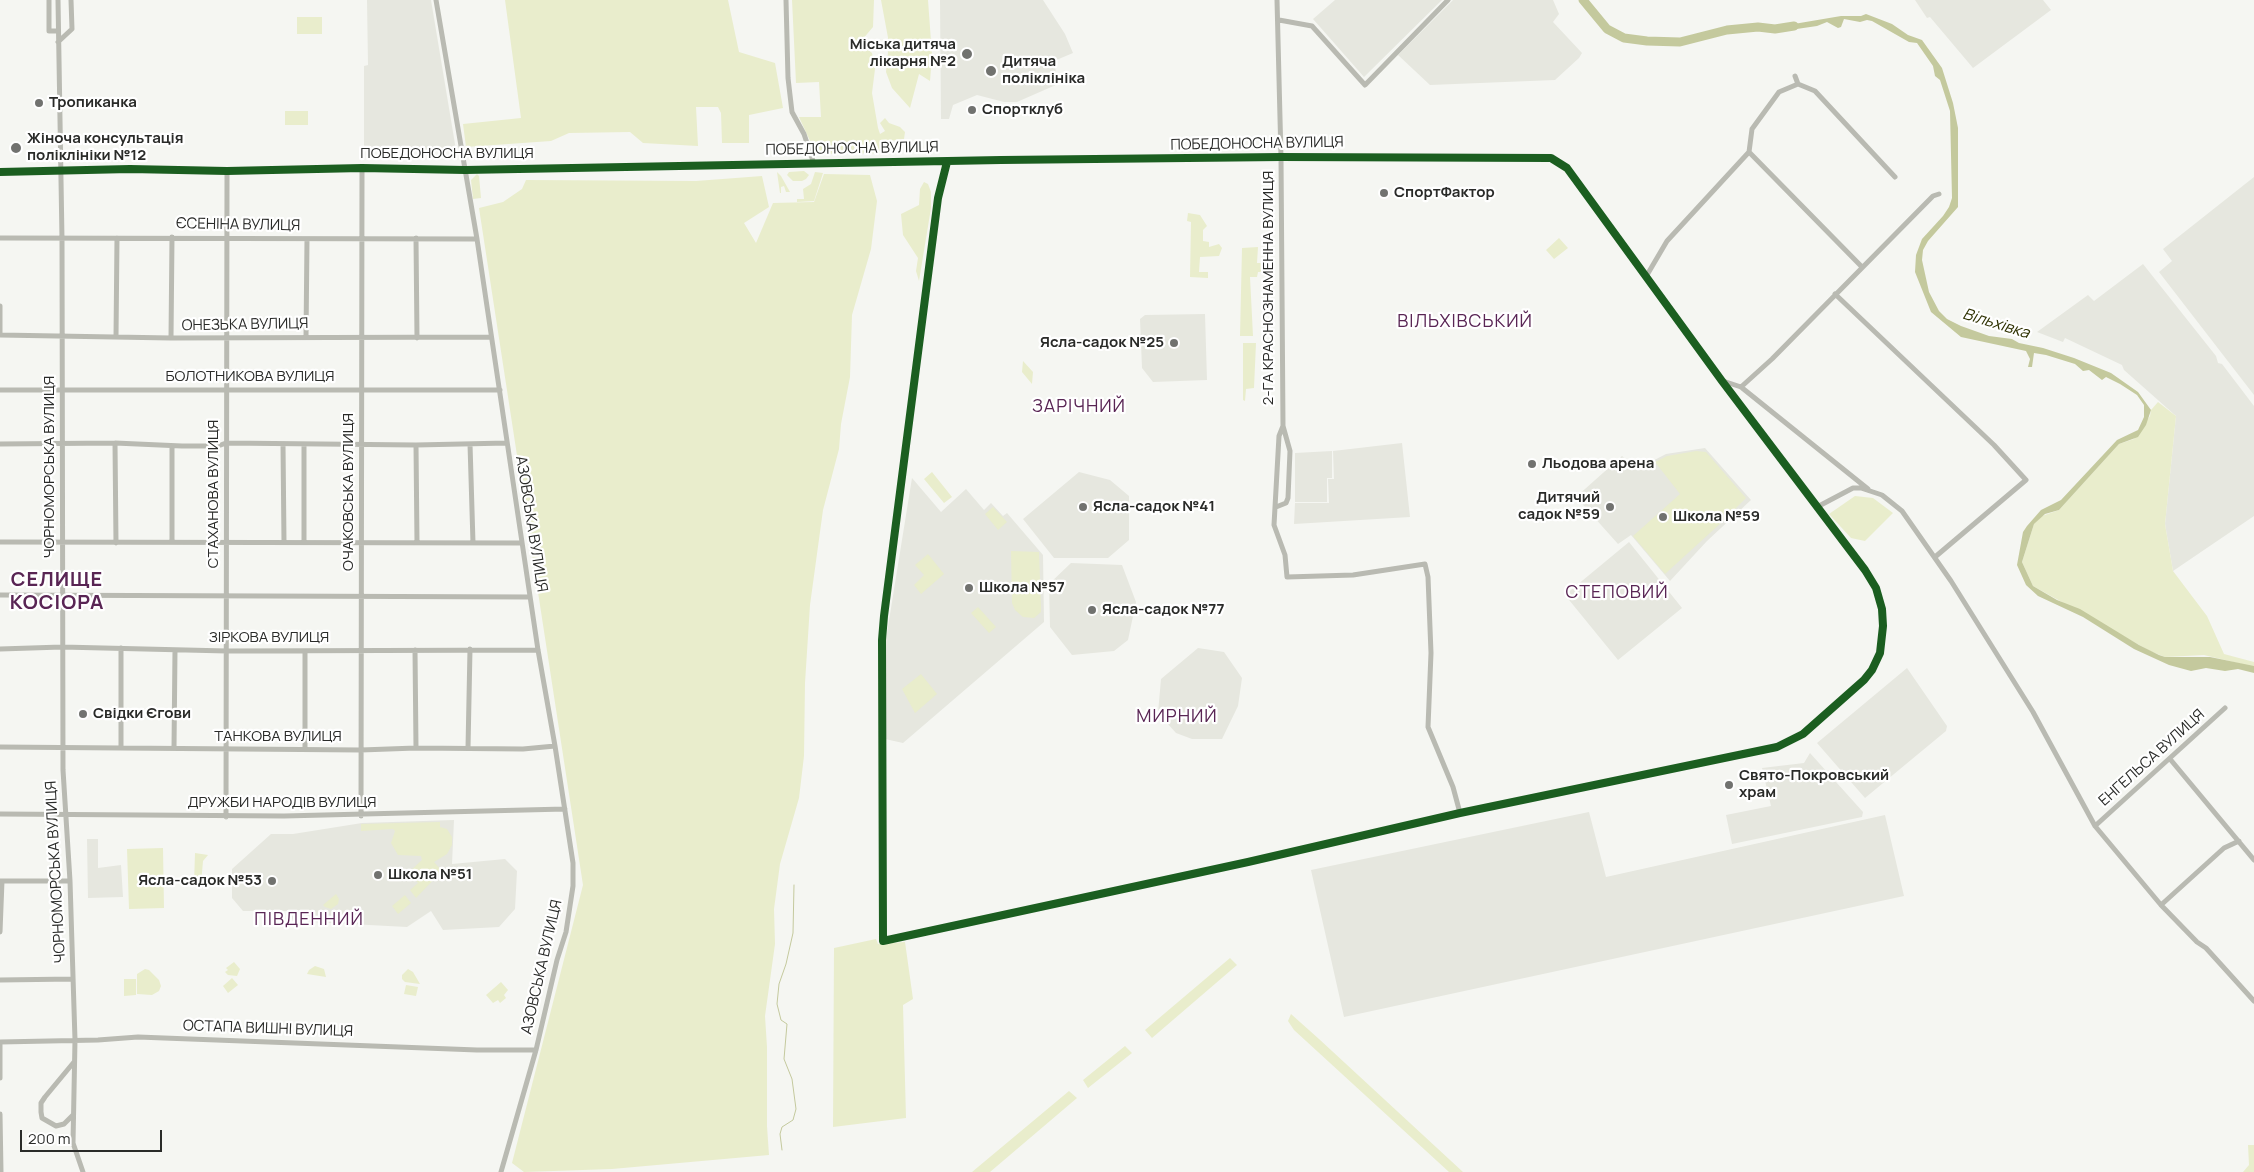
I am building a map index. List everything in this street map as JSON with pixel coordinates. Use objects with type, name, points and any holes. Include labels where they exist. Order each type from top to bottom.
[{"type":"street","points":[[49,0],[49,31],[58,31]]},
{"type":"street","name":"ЧОРНОМОРСЬКА ВУЛИЦЯ","points":[[58,0],[62,238],[62,747],[70,881],[75,1040],[73,1143],[83,1172]]},
{"type":"street","points":[[58,42],[72,29],[71,0]]},
{"type":"street","name":"АЗОВСЬКА ВУЛИЦЯ","points":[[436,0],[477,239],[538,650],[571,844],[573,886],[566,932],[502,1172]]},
{"type":"street","points":[[786,0],[788,78],[792,112],[804,134],[814,164]]},
{"type":"street","name":"2-ГА КРАСНОЗНАМЕННА ВУЛИЦЯ","points":[[1277,0],[1281,158],[1283,426],[1290,451],[1288,498],[1286,503],[1276,507],[1279,436],[1283,426]]},
{"type":"street","points":[[1279,20],[1312,26],[1364,85],[1448,0]]},
{"type":"street","points":[[1795,76],[1798,84]]},
{"type":"street","points":[[1647,275],[1667,241],[1749,152],[1752,129],[1779,92],[1798,84],[1816,91],[1895,177]]},
{"type":"street","points":[[1749,152],[1862,267]]},
{"type":"street","name":"ПОБЕДОНОСНА ВУЛИЦЯ","points":[[0,172],[60,170],[227,171],[362,168],[465,170],[947,162],[1281,158],[1551,158],[1567,168],[1647,275],[1722,381],[1865,570],[1876,588],[1882,609],[1884,636],[1880,653],[1872,670],[1864,680],[1803,734],[1777,747],[1460,813],[1248,862],[883,942],[882,640],[938,198],[947,162]]},
{"type":"street","name":"ОЧАКОВСЬКА ВУЛИЦЯ","points":[[361,816],[363,650],[362,168]]},
{"type":"street","name":"СТАХАНОВА ВУЛИЦЯ","points":[[226,817],[228,542],[226,443],[228,337],[227,171]]},
{"type":"street","points":[[1741,387],[1772,359],[1933,196],[1939,194]]},
{"type":"street","points":[[171,338],[172,237]]},
{"type":"street","name":"ЄСЕНІНА ВУЛИЦЯ","points":[[0,238],[477,239]]},
{"type":"street","points":[[116,337],[117,238]]},
{"type":"street","points":[[416,238],[417,338]]},
{"type":"street","points":[[306,336],[307,239]]},
{"type":"street","points":[[1835,294],[1994,445],[2026,480],[1935,557]]},
{"type":"street","points":[[0,306],[0,335]]},
{"type":"street","name":"ОНЕЗЬКА ВУЛИЦЯ","points":[[0,335],[171,338],[306,336],[491,337]]},
{"type":"street","points":[[1722,381],[1741,387],[1871,491]]},
{"type":"street","name":"БОЛОТНИКОВА ВУЛИЦЯ","points":[[0,390],[500,390]]},
{"type":"street","points":[[0,444],[62,443],[218,446],[226,443],[416,445],[507,443]]},
{"type":"street","points":[[115,444],[116,543]]},
{"type":"street","points":[[283,444],[284,542]]},
{"type":"street","points":[[304,444],[304,542]]},
{"type":"street","points":[[470,444],[473,543]]},
{"type":"street","points":[[416,445],[417,543]]},
{"type":"street","points":[[172,446],[172,541]]},
{"type":"street","points":[[1817,507],[1853,488],[1882,495],[1902,511],[1935,557],[2033,712],[2095,826],[2161,905],[2197,942],[2206,948],[2254,1001]]},
{"type":"street","points":[[1276,507],[1274,525],[1285,555],[1287,576],[1353,575],[1425,564],[1428,577],[1431,653],[1428,727],[1453,787],[1460,813]]},
{"type":"street","points":[[0,542],[522,543]]},
{"type":"street","points":[[0,595],[530,597]]},
{"type":"street","name":"ЗІРКОВА ВУЛИЦЯ","points":[[0,649],[62,647],[227,651],[538,650]]},
{"type":"street","points":[[121,648],[121,748]]},
{"type":"street","points":[[468,748],[470,649]]},
{"type":"street","points":[[174,748],[175,650]]},
{"type":"street","points":[[415,650],[416,748]]},
{"type":"street","points":[[304,651],[305,749]]},
{"type":"street","name":"ЕНГЕЛЬСА ВУЛИЦЯ","points":[[2095,826],[2225,708]]},
{"type":"street","name":"ТАНКОВА ВУЛИЦЯ","points":[[0,747],[361,750],[416,748],[522,749],[555,746]]},
{"type":"street","points":[[2170,759],[2254,860]]},
{"type":"street","name":"ДРУЖБИ НАРОДІВ ВУЛИЦЯ","points":[[0,814],[226,817],[361,816],[564,809]]},
{"type":"street","points":[[2161,905],[2224,848],[2239,841]]},
{"type":"street","points":[[0,932],[1,881],[70,881]]},
{"type":"street","points":[[0,980],[73,979]]},
{"type":"street","name":"ОСТАПА ВИШНІ ВУЛИЦЯ","points":[[0,1042],[138,1037],[477,1050],[536,1050]]},
{"type":"street","points":[[0,1042],[0,1078]]},
{"type":"street","points":[[73,1116],[64,1124],[56,1126],[42,1118],[40,1112],[41,1104],[45,1097],[75,1060]]},
{"type":"street","points":[[0,1114],[1,1172]]},
{"type":"shaded area","points":[[367,0],[431,0],[456,150],[364,151],[364,66],[368,65]]},
{"type":"shaded area","points":[[505,0],[728,0],[739,52],[775,63],[783,108],[749,115],[749,143],[722,143],[721,113],[718,107],[696,107],[698,146],[643,143],[630,132],[569,133],[551,141],[466,147],[463,124],[521,118]]},
{"type":"shaded area","points":[[792,0],[874,0],[873,27],[862,40],[865,47],[872,53],[875,69],[872,93],[878,128],[880,134],[885,131],[880,123],[885,118],[889,123],[900,127],[905,132],[904,139],[882,142],[886,153],[816,154],[799,117],[821,117],[819,82],[796,83]]},
{"type":"shaded area","points":[[881,0],[928,0],[932,55],[930,81],[919,74],[910,108],[892,88],[886,72],[889,43]]},
{"type":"shaded area","points":[[940,0],[1043,0],[1065,34],[1073,53],[1054,61],[1058,84],[1017,102],[1004,102],[977,95],[953,105],[949,119],[941,119]]},
{"type":"shaded area","points":[[1335,0],[1442,0],[1364,77],[1313,19]]},
{"type":"shaded area","points":[[1453,0],[1553,0],[1559,14],[1553,22],[1582,53],[1555,80],[1430,85],[1398,55]]},
{"type":"shaded area","points":[[1915,0],[2043,0],[2051,10],[1973,68],[1930,17],[1927,18]]},
{"type":"shaded area","points":[[1866,14],[1892,24],[1908,35],[1922,40],[1942,68],[1953,103],[1958,128],[1958,207],[1928,241],[1923,250],[1922,260],[1929,292],[1939,311],[1947,319],[1961,326],[1989,336],[2012,339],[2019,343],[2043,348],[2111,373],[2138,392],[2151,410],[2146,425],[2138,437],[2119,444],[2059,510],[2045,514],[2034,524],[2022,562],[2033,586],[2057,600],[2080,609],[2159,655],[2165,657],[2210,657],[2254,666],[2254,673],[2238,669],[2225,671],[2206,668],[2191,671],[2169,665],[2134,649],[2083,617],[2038,596],[2026,585],[2017,565],[2023,532],[2041,510],[2061,500],[2117,440],[2138,430],[2144,417],[2144,405],[2137,395],[2120,384],[2106,377],[2102,380],[2089,370],[2083,371],[2075,364],[2034,353],[2032,367],[2028,367],[2030,359],[2026,351],[1961,337],[1931,312],[1915,272],[1916,255],[1922,239],[1943,216],[1952,198],[1950,111],[1940,80],[1935,76],[1933,66],[1917,43],[1909,42],[1872,21],[1860,22],[1844,19],[1841,27],[1838,28],[1827,22],[1817,26],[1783,31],[1782,26],[1841,16],[1861,16]]},
{"type":"shaded area","points":[[297,17],[322,17],[322,34],[297,34]]},
{"type":"shaded area","points":[[285,111],[308,111],[308,125],[285,125]]},
{"type":"shaded area","points":[[804,171],[809,175],[802,181],[793,181],[787,175],[789,172]]},
{"type":"shaded area","points":[[777,172],[790,192],[786,192],[784,186],[781,187],[780,193]]},
{"type":"shaded area","points":[[815,172],[823,173],[814,201],[797,202],[797,199],[804,199],[803,189],[811,184]]},
{"type":"shaded area","points":[[477,174],[479,176],[481,198],[473,199],[471,180]]},
{"type":"shaded area","points":[[824,174],[870,175],[877,201],[871,249],[852,315],[850,377],[841,424],[839,449],[823,510],[810,605],[805,683],[804,756],[799,798],[780,864],[774,909],[775,944],[765,1016],[769,1155],[612,1169],[524,1172],[512,1163],[583,885],[479,208],[503,202],[522,189],[526,180],[696,181],[762,176],[769,207],[744,223],[756,243],[773,203],[814,202]]},
{"type":"shaded area","points":[[2254,177],[2254,395],[2159,272],[2172,261],[2163,249]]},
{"type":"shaded area","points":[[924,182],[928,184],[931,192],[931,208],[919,281],[916,271],[918,258],[903,235],[901,214],[919,205],[920,189]]},
{"type":"shaded area","points":[[1188,213],[1200,215],[1207,226],[1203,230],[1203,241],[1209,242],[1209,247],[1219,244],[1222,248],[1219,256],[1200,257],[1199,272],[1208,272],[1208,278],[1190,277],[1191,222],[1187,221]]},
{"type":"shaded area","points":[[1559,238],[1568,248],[1554,259],[1546,250]]},
{"type":"shaded area","points":[[1258,247],[1257,263],[1267,263],[1270,267],[1268,272],[1258,272],[1257,277],[1250,277],[1253,336],[1240,336],[1242,248]]},
{"type":"shaded area","points":[[2143,264],[2216,356],[2218,363],[2222,364],[2254,406],[2254,516],[2173,571],[2165,524],[2176,416],[2124,370],[2122,365],[2065,338],[2063,342],[2037,332],[2088,295],[2094,301]]},
{"type":"shaded area","name":"Ясла-садок №25","points":[[1205,314],[1207,380],[1153,382],[1142,368],[1140,319],[1145,315]]},
{"type":"shaded area","points":[[1243,343],[1256,343],[1254,388],[1246,389],[1245,401],[1243,400]]},
{"type":"shaded area","points":[[1023,361],[1033,372],[1032,384],[1022,372]]},
{"type":"shaded area","points":[[2158,402],[2176,416],[2165,524],[2173,571],[2207,616],[2224,654],[2254,662],[2254,667],[2204,655],[2165,657],[2150,651],[2033,586],[2022,562],[2034,524],[2042,516],[2059,510],[2119,444],[2134,439],[2150,416],[2151,410]]},
{"type":"shaded area","points":[[1402,443],[1410,517],[1294,524],[1295,503],[1329,503],[1328,479],[1334,479],[1333,451]]},
{"type":"shaded area","name":"Школа №59","points":[[1705,448],[1751,500],[1707,541],[1670,581],[1631,535],[1618,544],[1576,497],[1622,456],[1637,469],[1666,454]]},
{"type":"shaded area","points":[[1332,451],[1332,478],[1327,478],[1327,502],[1295,502],[1295,453]]},
{"type":"shaded area","points":[[1696,451],[1706,452],[1746,498],[1665,574],[1633,536],[1680,494],[1655,462],[1667,456]]},
{"type":"shaded area","points":[[932,472],[952,497],[944,503],[924,479]]},
{"type":"shaded area","name":"Ясла-садок №41","points":[[1079,472],[1110,480],[1129,496],[1129,540],[1108,558],[1054,558],[1023,519]]},
{"type":"shaded area","name":"Школа №57","points":[[912,478],[941,512],[966,489],[984,510],[991,503],[1003,516],[1007,513],[1043,555],[1044,622],[903,743],[885,739],[886,639]]},
{"type":"shaded area","points":[[1855,496],[1873,498],[1893,513],[1865,541],[1851,538],[1829,514]]},
{"type":"shaded area","points":[[993,507],[1007,522],[998,530],[985,514]]},
{"type":"shaded area","points":[[1629,542],[1682,608],[1618,660],[1565,595]]},
{"type":"shaded area","points":[[1011,551],[1039,552],[1041,612],[1034,618],[1023,617],[1015,610],[1012,603]]},
{"type":"shaded area","points":[[928,554],[944,574],[921,594],[914,585],[924,575],[915,565]]},
{"type":"shaded area","name":"Ясла-садок №77","points":[[1071,563],[1122,565],[1136,602],[1128,640],[1114,651],[1072,655],[1050,627],[1049,584]]},
{"type":"shaded area","points":[[978,607],[996,627],[989,633],[971,613]]},
{"type":"shaded area","points":[[1198,648],[1224,652],[1242,678],[1238,706],[1222,739],[1192,739],[1176,733],[1158,713],[1161,679]]},
{"type":"shaded area","points":[[1907,668],[1947,726],[1946,731],[1865,798],[1817,743]]},
{"type":"shaded area","points":[[921,674],[937,694],[915,713],[902,689]]},
{"type":"shaded area","points":[[1810,753],[1863,812],[1862,817],[1732,844],[1726,815],[1771,806],[1762,768],[1804,763]]},
{"type":"shaded area","points":[[1589,812],[1606,877],[1885,815],[1904,896],[1344,1017],[1311,870]]},
{"type":"shaded area","points":[[454,820],[452,864],[505,859],[517,871],[515,909],[499,927],[443,930],[431,911],[407,927],[293,921],[289,911],[243,911],[232,898],[232,869],[271,834],[293,834],[362,823]]},
{"type":"shaded area","points":[[440,822],[440,827],[447,829],[452,837],[452,845],[447,854],[434,862],[442,871],[416,898],[410,890],[418,883],[409,872],[422,860],[421,856],[398,855],[391,843],[395,831],[393,829],[361,831],[361,824]]},
{"type":"shaded area","points":[[87,839],[98,839],[98,868],[121,865],[123,897],[88,898]]},
{"type":"shaded area","points":[[163,848],[164,908],[129,909],[127,849]]},
{"type":"shaded area","points":[[195,853],[208,855],[203,861],[201,884],[194,884]]},
{"type":"shaded area","points":[[336,894],[339,899],[338,904],[331,909],[323,905]]},
{"type":"shaded area","points":[[405,895],[411,903],[398,914],[392,906]]},
{"type":"shaded area","points":[[876,939],[878,944],[905,942],[913,999],[903,1005],[906,1118],[833,1127],[834,948]]},
{"type":"shaded area","points":[[1230,958],[1237,965],[1152,1038],[1145,1030]]},
{"type":"shaded area","points":[[234,962],[240,969],[237,976],[228,975],[225,972],[228,970],[226,968]]},
{"type":"shaded area","points":[[315,966],[324,969],[326,977],[307,974]]},
{"type":"shaded area","points":[[145,969],[149,970],[159,980],[161,986],[159,991],[152,995],[137,994],[137,974]]},
{"type":"shaded area","points":[[408,969],[413,972],[420,984],[405,982],[402,979],[402,975]]},
{"type":"shaded area","points":[[232,978],[238,985],[228,993],[223,986]]},
{"type":"shaded area","points":[[124,979],[136,979],[136,995],[124,996]]},
{"type":"shaded area","points":[[501,982],[508,990],[504,995],[506,998],[500,1003],[498,1000],[493,1003],[486,995]]},
{"type":"shaded area","points":[[406,985],[418,987],[416,996],[404,994]]},
{"type":"shaded area","points":[[1291,1014],[1463,1172],[1449,1172],[1294,1030],[1288,1021]]},
{"type":"shaded area","points":[[1125,1046],[1132,1053],[1088,1088],[1083,1080]]},
{"type":"shaded area","points":[[1069,1091],[1077,1098],[990,1172],[972,1172]]},
{"type":"shaded area","points":[[2248,1145],[2254,1145],[2254,1172],[2243,1172],[2249,1165]]},
{"type":"waterway","name":"Вільхівка","points":[[1583,0],[1607,29],[1624,38],[1647,41],[1680,42],[1727,30],[1758,27],[1775,29],[1794,26]]},
{"type":"waterway","points":[[782,1150],[780,1134],[782,1127],[793,1120],[796,1109],[792,1079],[784,1059],[787,1024],[781,1020],[777,1004],[779,984],[793,933],[794,885]]},
{"type":"cycle path","points":[[0,172],[130,169],[227,171],[362,168],[465,170],[1001,160],[1281,157],[1551,158],[1567,168],[1722,381],[1865,570],[1876,588],[1882,609],[1883,626],[1880,653],[1872,670],[1864,680],[1803,734],[1777,747],[1460,813],[1248,862],[883,941],[882,640],[938,198],[947,162]]},
{"type":"place","name":"Міська дитяча лікарня №2","points":[[967,54]]},
{"type":"place","name":"Дитяча поліклініка","points":[[991,71]]},
{"type":"place","name":"Тропиканка","points":[[39,103]]},
{"type":"place","name":"Спортклуб","points":[[972,110]]},
{"type":"place","name":"Жіноча консультація поліклініки №12","points":[[16,148]]},
{"type":"place","name":"СпортФактор","points":[[1384,193]]},
{"type":"place","name":"Ясла-садок №25","points":[[1174,343]]},
{"type":"place","name":"Льодова арена","points":[[1532,464]]},
{"type":"place","name":"Ясла-садок №41","points":[[1083,507]]},
{"type":"place","name":"Дитячий садок №59","points":[[1610,507]]},
{"type":"place","name":"Школа №59","points":[[1663,517]]},
{"type":"place","name":"Школа №57","points":[[969,588]]},
{"type":"place","name":"Ясла-садок №77","points":[[1092,610]]},
{"type":"place","name":"Свідки Єгови","points":[[83,714]]},
{"type":"place","name":"Свято-Покровський храм","points":[[1729,785]]},
{"type":"place","name":"Школа №51","points":[[378,875]]},
{"type":"place","name":"Ясла-садок №53","points":[[272,881]]},
{"type":"district","name":"ВІЛЬХІВСЬКИЙ","points":[[1465,322]]},
{"type":"district","name":"ЗАРІЧНИЙ","points":[[1079,407]]},
{"type":"district","name":"СЕЛИЩЕ КОСІОРА","points":[[57,592]]},
{"type":"district","name":"СТЕПОВИЙ","points":[[1617,593]]},
{"type":"district","name":"МИРНИЙ","points":[[1177,717]]},
{"type":"district","name":"ПІВДЕННИЙ","points":[[309,920]]}]
